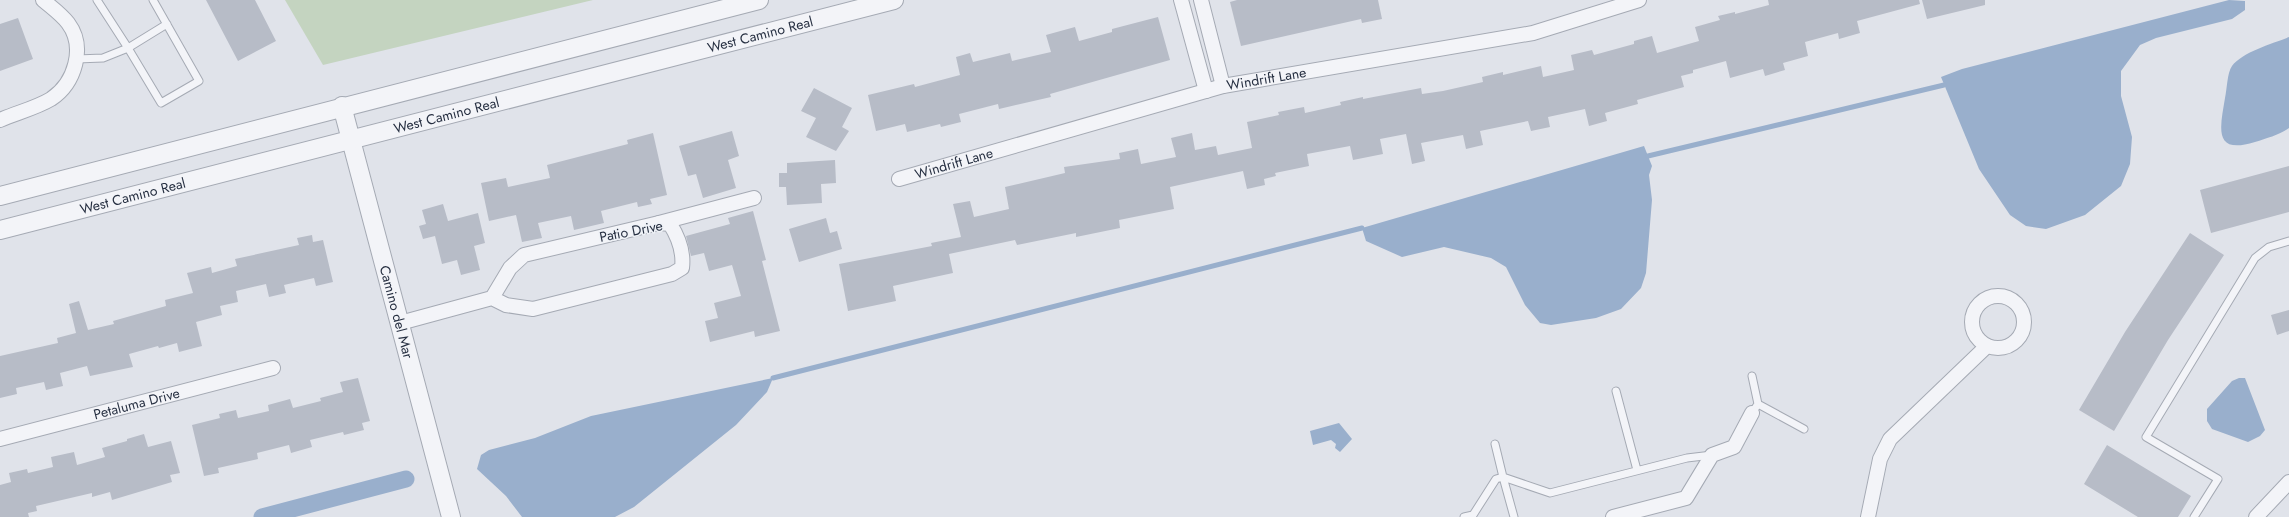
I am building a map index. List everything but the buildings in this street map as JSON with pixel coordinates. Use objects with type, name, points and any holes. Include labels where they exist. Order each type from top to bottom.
[{"type":"street","points":[[0,120],[50,99],[61,91],[74,71],[77,59],[73,34],[68,23],[43,0]]},
{"type":"street","points":[[0,196],[342,106],[758,0]]},
{"type":"street","name":"West Camino Real","points":[[0,230],[894,0]]},
{"type":"street","points":[[1181,0],[1206,91]]},
{"type":"street","points":[[1201,0],[1223,86]]},
{"type":"street","name":"Windrift Lane","points":[[899,179],[1223,86],[1533,33],[1639,0]]},
{"type":"street","name":"Camino del Mar","points":[[342,106],[451,517]]},
{"type":"street","points":[[659,223],[754,198]]},
{"type":"street","name":"Patio Drive","points":[[659,223],[670,224],[677,234],[683,256],[682,268],[672,274],[533,309],[506,305],[492,298],[510,268],[524,255],[659,223]]},
{"type":"street","points":[[400,323],[492,298]]},
{"type":"street","points":[[1868,517],[1880,459],[1890,439],[1987,346]]},
{"type":"street","name":"Petaluma Drive","points":[[0,439],[273,368]]},
{"type":"street","points":[[1613,517],[1686,498],[1712,455],[1734,447],[1755,408]]},
{"type":"street","points":[[2256,517],[2272,498],[2289,482]]},
{"type":"lane","points":[[97,0],[161,103],[199,81],[153,0]]},
{"type":"lane","points":[[77,59],[103,58],[128,48],[167,24]]},
{"type":"lane","points":[[2194,517],[2218,479],[2146,437],[2255,258],[2269,247],[2289,241]]},
{"type":"lane","points":[[1752,376],[1755,408],[1804,429]]},
{"type":"lane","points":[[1616,391],[1636,470]]},
{"type":"lane","points":[[1495,444],[1514,517]]},
{"type":"lane","points":[[1464,517],[1473,514],[1496,479],[1503,477],[1550,493],[1687,458],[1712,455]]},
{"type":"green space","points":[[285,0],[593,0],[323,65]]},
{"type":"water","points":[[2229,0],[2245,1],[2245,10],[2232,19],[2156,38],[2140,45],[2121,71],[2121,96],[2132,137],[2130,164],[2121,186],[2085,215],[2046,229],[2026,226],[2010,215],[1979,169],[1941,77],[1962,69]]},
{"type":"water","points":[[2289,37],[2289,128],[2281,133],[2255,142],[2232,145],[2226,142],[2222,136],[2221,129],[2230,69],[2237,61],[2250,52]]},
{"type":"water","points":[[1644,146],[1652,166],[1649,175],[1652,200],[1646,273],[1641,288],[1621,309],[1596,318],[1551,325],[1540,323],[1525,305],[1506,267],[1491,258],[1444,247],[1402,257],[1366,241],[1362,228]]},
{"type":"water","points":[[773,378],[767,392],[736,425],[634,507],[615,517],[522,517],[506,496],[477,469],[481,455],[489,450],[535,438],[591,416]]},
{"type":"water","points":[[2239,378],[2245,378],[2265,430],[2260,436],[2248,442],[2212,429],[2207,421],[2207,409],[2232,381]]},
{"type":"water","points":[[1339,423],[1352,439],[1340,452],[1335,448],[1336,444],[1331,440],[1313,445],[1310,431]]},
{"type":"waterway","points":[[1648,156],[1944,85]]},
{"type":"waterway","points":[[773,378],[1362,228]]},
{"type":"waterway","points":[[262,517],[406,479]]}]
